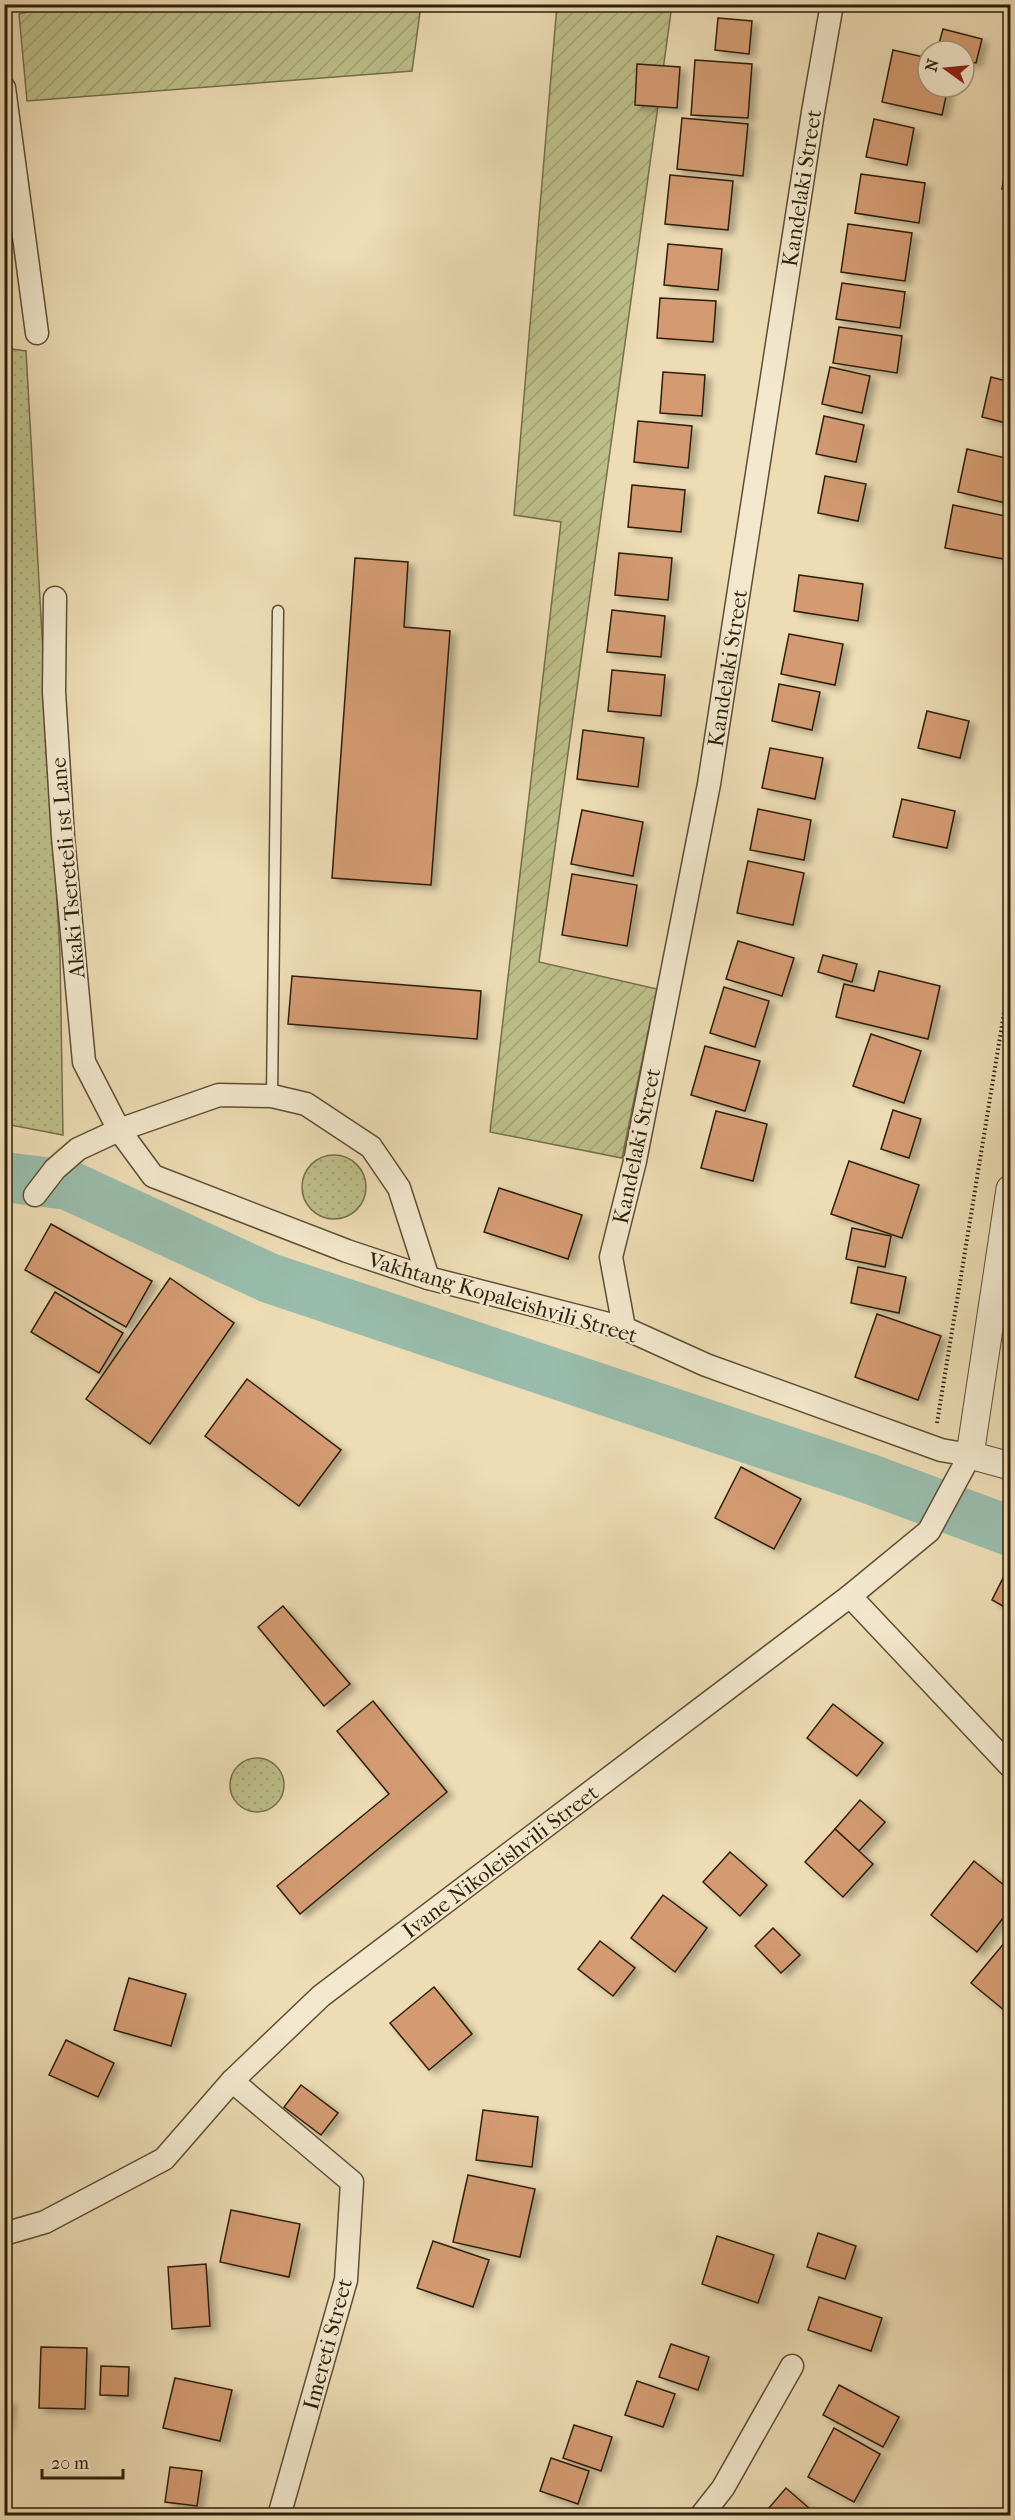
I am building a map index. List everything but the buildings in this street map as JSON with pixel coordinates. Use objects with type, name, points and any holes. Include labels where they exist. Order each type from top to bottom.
[{"type":"street","name":"Kandelaki Street","points":[[624,1328],[611,1257],[635,1161],[709,784],[813,112],[832,4]]},
{"type":"street","points":[[4,88],[37,333]]},
{"type":"street","name":"Akaki Tsereteli 1st Lane","points":[[55,598],[54,692],[62,826],[84,1062],[119,1130]]},
{"type":"street","points":[[35,1195],[55,1169],[78,1149],[119,1130],[219,1095],[272,1096],[306,1104],[371,1147],[399,1188],[428,1278]]},
{"type":"street","name":"Vakhtang Kopaleishvili Street","points":[[119,1130],[153,1176],[346,1251],[428,1278],[624,1328],[706,1365],[942,1450],[1011,1466]]},
{"type":"street","points":[[970,1455],[1011,1189]]},
{"type":"street","name":"Ivane Nikoleishvili Street","points":[[4,2234],[45,2223],[164,2159],[232,2081],[321,1996],[849,1596],[929,1531],[970,1455]]},
{"type":"street","points":[[849,1596],[1011,1766]]},
{"type":"street","name":"Imereti Street","points":[[232,2081],[352,2182],[346,2280],[279,2516]]},
{"type":"street","points":[[701,2516],[723,2488],[792,2366]]},
{"type":"lane","points":[[272,1096],[278,611]]},
{"type":"path","points":[[936,1429],[1011,976]]},
{"type":"green space","points":[[59,4],[421,5],[412,71],[27,101],[19,14]]},
{"type":"green space","points":[[557,5],[672,5],[539,962],[657,989],[622,1158],[490,1132],[561,522],[514,515]]},
{"type":"green space","points":[[4,348],[26,351],[60,954],[63,1135],[5,1124]]},
{"type":"green space","points":[[334,1155],[352,1161],[360,1169],[366,1187],[360,1205],[352,1213],[334,1219],[316,1213],[308,1205],[302,1187],[308,1169],[316,1161]]},
{"type":"green space","points":[[252,1758],[262,1758],[272,1762],[280,1770],[284,1785],[280,1800],[272,1808],[262,1812],[252,1812],[242,1808],[234,1800],[230,1790],[230,1780],[234,1770],[242,1762]]},
{"type":"waterway","points":[[4,1177],[68,1185],[269,1278],[870,1479],[1010,1531]]}]
